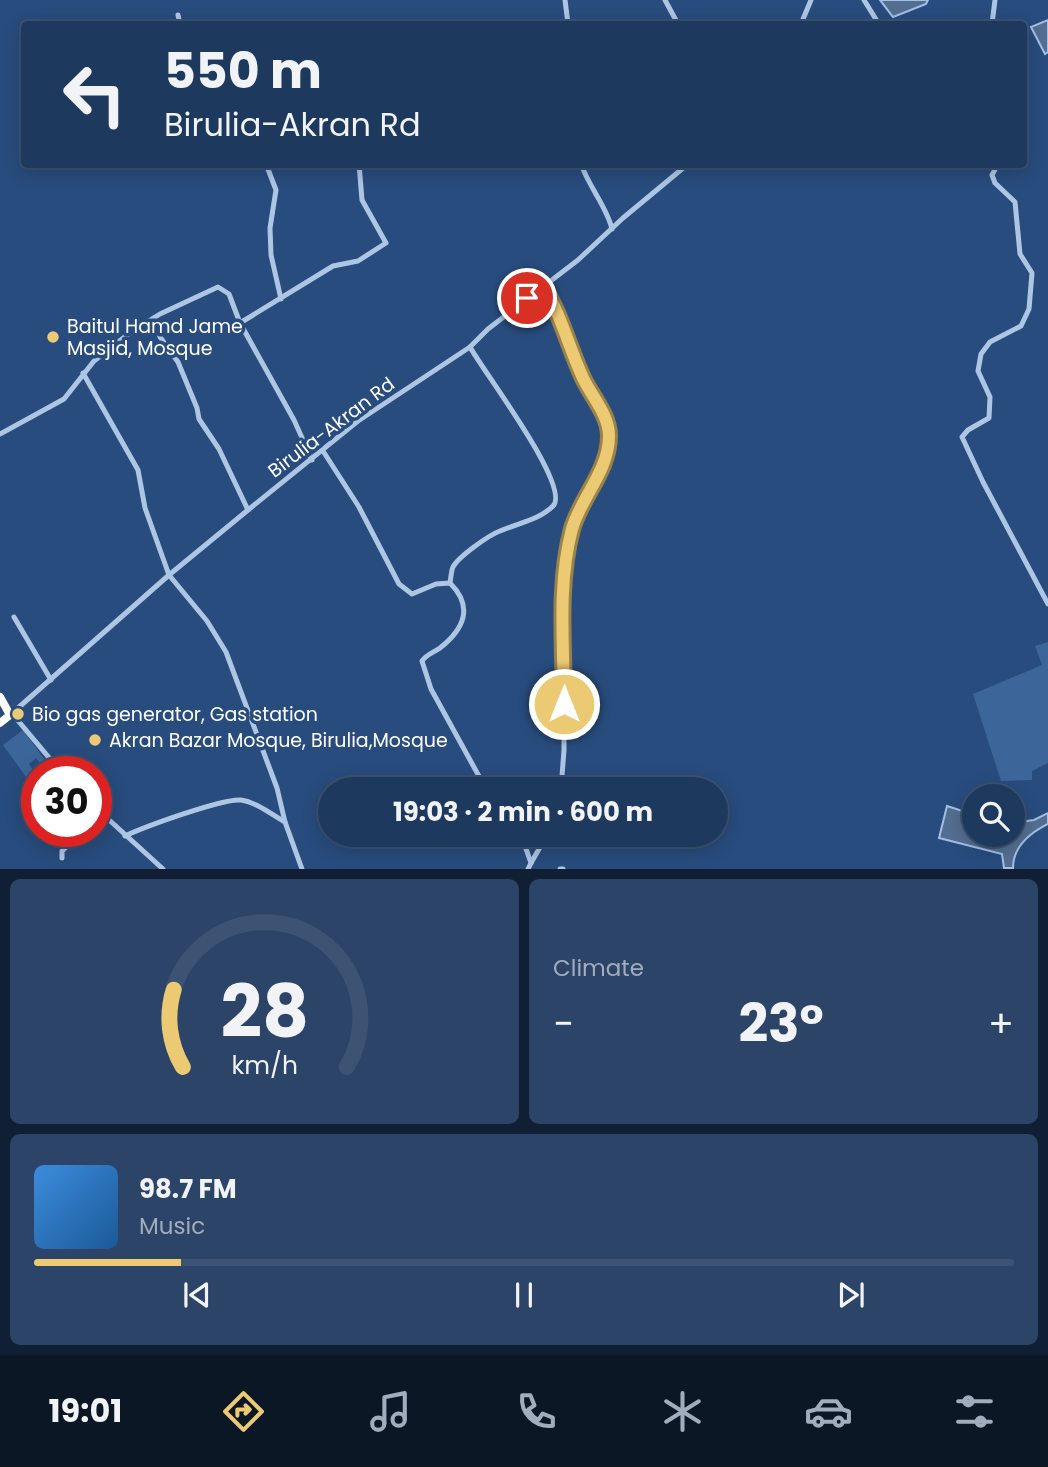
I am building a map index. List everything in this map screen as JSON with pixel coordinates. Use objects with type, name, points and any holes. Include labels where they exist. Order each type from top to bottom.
[{"type":"highway","points":[[0,697],[10,715]]},
{"type":"highway","name":"Birulia-Akran Rd","points":[[0,723],[10,715]]},
{"type":"street","points":[[565,0],[568,21]]},
{"type":"street","points":[[665,0],[676,21]]},
{"type":"street","points":[[803,21],[811,0]]},
{"type":"street","points":[[864,0],[877,21]]},
{"type":"street","points":[[992,21],[995,0]]},
{"type":"street","points":[[178,15],[179,21]]},
{"type":"street","points":[[268,168],[276,190],[270,228],[271,255],[281,299]]},
{"type":"street","points":[[240,323],[333,267],[358,261],[386,243],[362,200],[359,168]]},
{"type":"street","points":[[582,168],[587,183],[612,229]]},
{"type":"street","name":"Birulia-Akran Rd","points":[[10,715],[169,575],[248,510],[358,421],[470,347],[488,329],[578,260],[683,168]]},
{"type":"street","points":[[996,168],[992,175],[995,183],[1015,202],[1020,254],[1032,273],[1029,309],[1021,326],[990,342],[981,354],[978,371],[990,397],[989,418],[968,430],[962,437],[1048,604]]},
{"type":"street","points":[[543,286],[552,301],[584,379],[605,417],[609,436],[602,468],[572,529],[564,582],[562,777]]},
{"type":"street","points":[[0,434],[64,399],[83,373],[105,352],[154,318],[218,288],[229,294],[240,323],[294,421],[312,460]]},
{"type":"street","points":[[154,318],[160,337],[178,362],[199,419],[219,449],[248,510]]},
{"type":"street","points":[[450,583],[454,566],[474,548],[496,532],[536,518],[556,504],[558,497],[545,465],[527,433],[470,347]]},
{"type":"street","points":[[83,373],[138,470],[145,508],[169,575],[207,621],[226,652],[277,788],[285,822],[302,869]]},
{"type":"street","points":[[323,452],[359,508],[399,584],[412,594],[436,584],[450,583]]},
{"type":"street","points":[[450,583],[458,592],[465,613],[452,636],[422,661],[431,689],[479,777]]},
{"type":"street","points":[[14,617],[51,680]]},
{"type":"street","points":[[10,715],[15,717],[48,756]]},
{"type":"street","points":[[125,836],[155,823],[225,802],[241,800],[285,822]]},
{"type":"street","points":[[112,823],[163,869]]},
{"type":"street","points":[[62,858],[62,851],[66,847]]},
{"type":"street","points":[[525,847],[529,866]]},
{"type":"street","points":[[529,866],[540,847]]},
{"type":"shaded area","points":[[880,0],[928,0],[926,4],[893,17]]},
{"type":"shaded area","points":[[1048,20],[1048,52],[1045,54],[1031,27]]},
{"type":"shaded area","points":[[1048,642],[1048,763],[1032,771],[1032,780],[1001,781],[973,694],[1042,665],[1035,646]]},
{"type":"shaded area","points":[[23,730],[42,756],[21,756],[21,770],[3,745]]},
{"type":"shaded area","points":[[947,806],[962,811],[962,844],[939,838]]},
{"type":"shaded area","points":[[1048,813],[1048,824],[1025,841],[1025,821]]},
{"type":"shaded area","points":[[974,847],[1019,847],[1013,868],[1004,868],[1002,854]]},
{"type":"place","name":"Baitul Hamd Jame Masjid, Mosque","points":[[53,337]]},
{"type":"place","name":"Bio gas generator, Gas station","points":[[18,714]]},
{"type":"place","name":"Akran Bazar Mosque, Birulia,Mosque","points":[[95,740]]},
{"type":"route","points":[[527,298],[543,286],[552,301],[584,379],[605,417],[609,436],[602,468],[572,529],[564,582],[564,704]]}]
